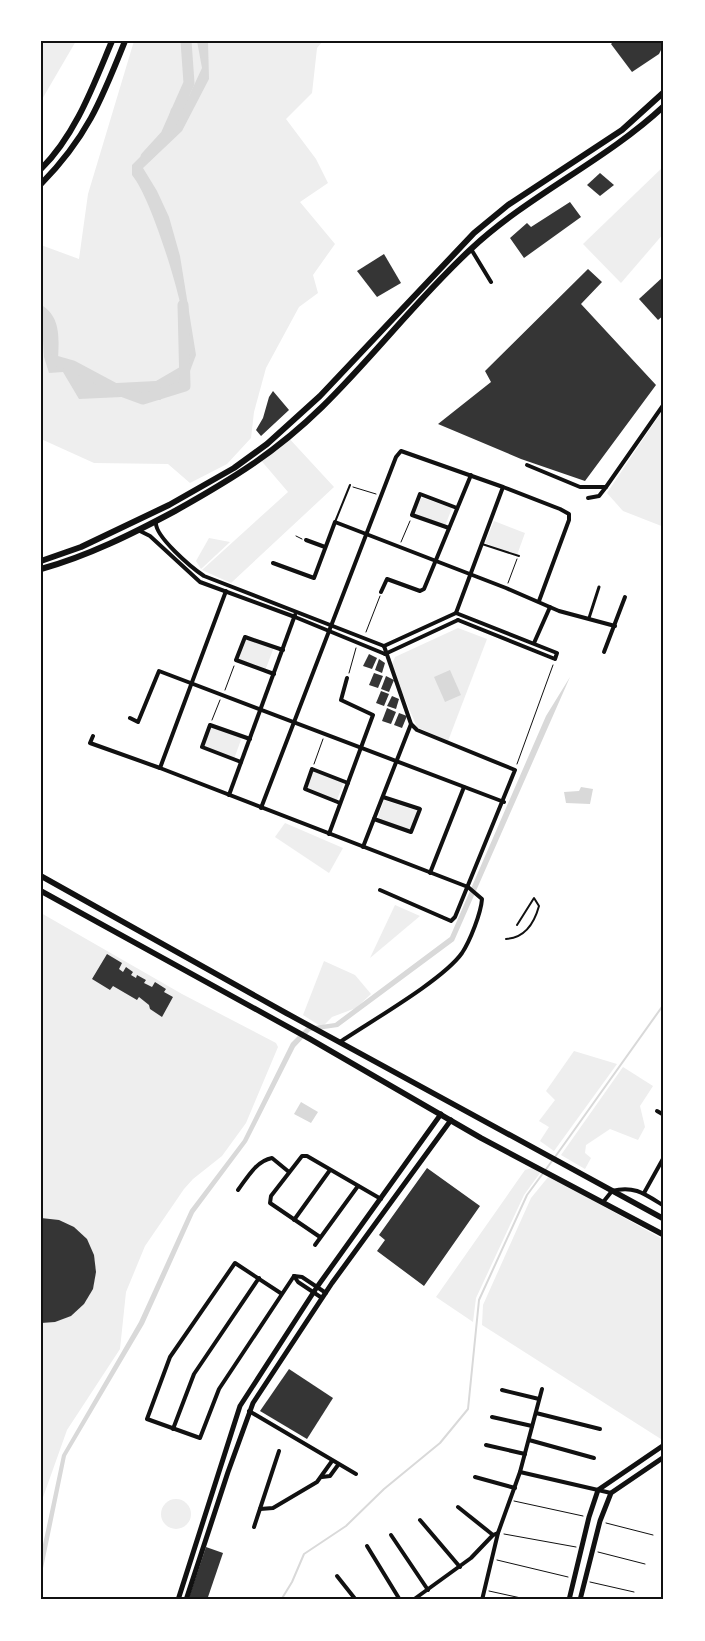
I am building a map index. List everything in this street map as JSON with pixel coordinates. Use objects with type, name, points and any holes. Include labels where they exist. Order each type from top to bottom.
[{"type":"main road","points":[[41,169],[54,156],[70,133],[84,106],[112,41]]},
{"type":"main road","points":[[41,184],[62,162],[85,132],[97,110],[126,41]]},
{"type":"main road","points":[[41,561],[103,537],[169,505],[234,468],[267,444],[320,396],[474,233],[508,205],[622,130],[664,92]]},
{"type":"main road","points":[[41,569],[87,554],[156,521],[234,479],[289,437],[346,382],[471,249],[514,212],[632,134],[664,106]]},
{"type":"main road","points":[[41,876],[542,1154],[664,1219]]},
{"type":"main road","points":[[41,891],[296,1031],[451,1120],[664,1235]]},
{"type":"street","points":[[471,249],[491,282]]},
{"type":"street","points":[[588,498],[599,496],[664,404]]},
{"type":"street","points":[[262,808],[366,534],[396,458],[401,451],[503,487],[569,514],[569,520],[539,601]]},
{"type":"street","points":[[527,465],[580,487],[606,487]]},
{"type":"street","points":[[381,592],[387,579],[420,591],[424,589],[471,475]]},
{"type":"street","points":[[458,620],[456,613],[503,487]]},
{"type":"street","points":[[449,528],[412,515],[420,494],[457,508]]},
{"type":"street","points":[[137,530],[150,536],[200,582],[295,617],[385,654],[458,620],[555,660],[557,653],[456,613],[384,646],[332,624],[204,576],[194,569],[158,533],[156,521]]},
{"type":"street","points":[[272,563],[314,578],[335,522],[400,546],[550,607],[616,626]]},
{"type":"street","points":[[306,540],[325,547]]},
{"type":"street","points":[[220,589],[222,583]]},
{"type":"street","points":[[589,618],[598,587]]},
{"type":"street","points":[[160,768],[226,591]]},
{"type":"street","points":[[604,652],[616,626],[625,597]]},
{"type":"street","points":[[534,643],[550,607]]},
{"type":"street","points":[[229,795],[297,611]]},
{"type":"street","points":[[274,674],[236,660],[245,637],[283,650]]},
{"type":"street","points":[[518,644],[521,638]]},
{"type":"street","points":[[380,890],[451,921],[470,888],[515,770],[417,730],[411,724],[385,654],[384,646]]},
{"type":"street","points":[[130,718],[138,722],[159,671],[261,708],[504,802]]},
{"type":"street","points":[[329,834],[373,715],[341,700],[347,678]]},
{"type":"street","points":[[363,847],[411,724]]},
{"type":"street","points":[[241,762],[202,747],[210,725],[250,740]]},
{"type":"street","points":[[93,736],[90,743],[160,768],[470,888],[478,894],[482,899],[481,908],[462,952],[430,980],[340,1042]]},
{"type":"street","points":[[340,802],[304,790],[312,769],[348,783]]},
{"type":"street","points":[[430,873],[464,787]]},
{"type":"street","points":[[374,820],[411,832],[420,809],[383,797]]},
{"type":"street","points":[[657,1111],[664,1115]]},
{"type":"street","points":[[178,1600],[240,1406],[315,1289],[441,1114]]},
{"type":"street","points":[[186,1600],[249,1411],[324,1295],[451,1120]]},
{"type":"street","points":[[320,1237],[273,1207],[269,1200],[302,1156],[381,1199]]},
{"type":"street","points":[[644,1193],[664,1157]]},
{"type":"street","points":[[238,1190],[253,1169],[267,1159],[272,1158],[289,1172]]},
{"type":"street","points":[[294,1220],[330,1170]]},
{"type":"street","points":[[315,1245],[358,1186]]},
{"type":"street","points":[[604,1201],[612,1191],[628,1188],[644,1193],[664,1206]]},
{"type":"street","points":[[282,1294],[235,1262],[170,1357],[147,1419],[200,1438],[219,1389],[294,1276],[302,1277],[324,1295]]},
{"type":"street","points":[[173,1429],[194,1374],[259,1278]]},
{"type":"street","points":[[482,1600],[498,1533],[520,1472],[542,1389]]},
{"type":"street","points":[[502,1390],[539,1399]]},
{"type":"street","points":[[249,1411],[332,1462],[356,1474]]},
{"type":"street","points":[[536,1413],[600,1430]]},
{"type":"street","points":[[492,1417],[532,1426]]},
{"type":"street","points":[[529,1440],[594,1458]]},
{"type":"street","points":[[486,1445],[525,1454]]},
{"type":"street","points":[[569,1600],[589,1517],[598,1490],[664,1445]]},
{"type":"street","points":[[254,1527],[279,1451]]},
{"type":"street","points":[[580,1600],[600,1521],[611,1493],[664,1457]]},
{"type":"street","points":[[260,1509],[273,1508],[322,1477],[332,1462]]},
{"type":"street","points":[[322,1477],[330,1476],[338,1465]]},
{"type":"street","points":[[520,1472],[611,1493]]},
{"type":"street","points":[[475,1478],[515,1488]]},
{"type":"street","points":[[458,1507],[493,1535]]},
{"type":"street","points":[[420,1520],[460,1566]]},
{"type":"street","points":[[413,1600],[460,1566],[493,1535],[498,1533]]},
{"type":"street","points":[[391,1535],[428,1590]]},
{"type":"street","points":[[367,1546],[400,1600]]},
{"type":"street","points":[[337,1576],[356,1600]]},
{"type":"lane","points":[[335,522],[350,486]]},
{"type":"lane","points":[[482,544],[519,556]]},
{"type":"lane","points":[[506,939],[517,939],[526,932],[539,906],[534,898],[517,925]]},
{"type":"path","points":[[350,486],[381,496]]},
{"type":"path","points":[[400,546],[412,515]]},
{"type":"path","points":[[506,588],[519,556]]},
{"type":"path","points":[[363,637],[381,592]]},
{"type":"path","points":[[347,678],[358,643]]},
{"type":"path","points":[[210,725],[236,660]]},
{"type":"path","points":[[515,770],[555,660]]},
{"type":"path","points":[[312,769],[326,733]]},
{"type":"path","points":[[511,1501],[589,1517]]},
{"type":"path","points":[[600,1521],[653,1535]]},
{"type":"path","points":[[498,1533],[582,1548]]},
{"type":"path","points":[[593,1550],[646,1564]]},
{"type":"path","points":[[492,1559],[574,1578]]},
{"type":"path","points":[[585,1580],[634,1592]]},
{"type":"path","points":[[485,1590],[530,1600]]},
{"type":"shaded area","points":[[41,41],[76,41],[41,101]]},
{"type":"shaded area","points":[[134,41],[323,41],[317,48],[312,93],[286,119],[316,159],[328,183],[300,202],[335,244],[313,275],[318,293],[299,307],[266,368],[254,412],[251,438],[227,464],[190,483],[168,464],[94,463],[41,439],[41,245],[79,259],[88,194]]},
{"type":"shaded area","points":[[197,41],[208,41],[209,79],[182,131],[143,168],[157,191],[169,217],[180,256],[196,355],[187,379],[160,400],[122,397],[79,399],[63,372],[49,373],[44,357],[41,305],[48,310],[55,322],[58,336],[58,359],[97,384],[156,381],[180,367],[186,345],[186,336],[179,297],[157,227],[140,187],[132,175],[132,165],[143,154],[162,142],[171,109],[189,96],[202,68]]},
{"type":"shaded area","points":[[664,166],[664,233],[621,283],[583,244]]},
{"type":"shaded area","points":[[664,408],[664,527],[623,511],[607,493]]},
{"type":"shaded area","points":[[286,435],[334,487],[231,583],[202,570],[288,492],[259,458]]},
{"type":"shaded area","points":[[420,497],[452,508],[445,526],[413,514]]},
{"type":"shaded area","points":[[494,521],[525,533],[517,555],[485,543]]},
{"type":"shaded area","points":[[209,538],[230,542],[201,569],[196,561]]},
{"type":"shaded area","points":[[458,628],[487,639],[448,741],[417,727],[391,667],[395,657]]},
{"type":"shaded area","points":[[245,637],[274,647],[265,671],[236,660]]},
{"type":"shaded area","points":[[450,670],[461,695],[445,702],[434,677]]},
{"type":"shaded area","points":[[570,677],[454,941],[338,1027],[310,1031],[295,1047],[247,1142],[194,1213],[144,1324],[66,1456],[41,1578],[41,1554],[62,1455],[139,1322],[190,1210],[243,1140],[291,1043],[307,1027],[335,1023],[450,937],[546,716]]},
{"type":"shaded area","points":[[210,725],[242,737],[234,759],[202,747]]},
{"type":"shaded area","points":[[313,771],[344,782],[337,800],[306,789]]},
{"type":"shaded area","points":[[581,787],[593,789],[590,804],[566,803],[564,792],[579,791]]},
{"type":"shaded area","points":[[384,800],[418,811],[411,831],[377,820]]},
{"type":"shaded area","points":[[285,823],[343,848],[329,873],[275,837]]},
{"type":"shaded area","points":[[395,905],[420,916],[370,958]]},
{"type":"shaded area","points":[[41,913],[182,994],[276,1043],[278,1047],[246,1123],[222,1156],[193,1179],[184,1189],[145,1246],[126,1292],[120,1349],[67,1430],[41,1503]]},
{"type":"shaded area","points":[[324,961],[355,975],[371,994],[356,1008],[332,1017],[322,1027],[303,1015]]},
{"type":"shaded area","points":[[574,1051],[617,1064],[554,1151],[540,1141],[549,1127],[539,1121],[555,1100],[546,1091]]},
{"type":"shaded area","points":[[623,1067],[653,1086],[640,1106],[645,1127],[638,1140],[610,1129],[586,1145],[585,1153],[591,1158],[585,1169],[561,1155]]},
{"type":"shaded area","points":[[301,1102],[318,1112],[311,1123],[294,1114]]},
{"type":"shaded area","points":[[532,1168],[540,1173],[524,1195],[476,1298],[473,1322],[436,1297],[525,1170]]},
{"type":"shaded area","points":[[549,1176],[664,1240],[664,1441],[482,1325],[483,1305],[531,1198]]},
{"type":"shaded area","points":[[176,1499],[187,1503],[191,1514],[187,1525],[176,1529],[165,1525],[161,1514],[165,1503]]},
{"type":"building","points":[[614,41],[663,41],[664,44],[659,54],[632,72],[611,44]]},
{"type":"building","points":[[600,173],[614,185],[600,196],[587,185]]},
{"type":"building","points":[[570,202],[581,217],[524,258],[510,238],[527,223],[531,227]]},
{"type":"building","points":[[384,254],[401,283],[377,297],[357,271]]},
{"type":"building","points":[[588,269],[602,282],[581,304],[656,385],[585,481],[521,459],[438,424],[491,382],[485,371]]},
{"type":"building","points":[[664,276],[664,315],[658,320],[639,299]]},
{"type":"building","points":[[273,391],[289,410],[261,436],[256,430],[263,418],[269,397]]},
{"type":"building","points":[[369,654],[377,658],[372,669],[363,666]]},
{"type":"building","points":[[379,659],[385,663],[382,673],[375,670]]},
{"type":"building","points":[[374,673],[383,676],[378,688],[369,685]]},
{"type":"building","points":[[386,676],[394,680],[389,692],[381,689]]},
{"type":"building","points":[[381,691],[389,694],[384,706],[376,703]]},
{"type":"building","points":[[392,696],[399,699],[396,709],[387,706]]},
{"type":"building","points":[[387,708],[396,712],[391,724],[382,721]]},
{"type":"building","points":[[399,713],[407,716],[402,728],[394,725]]},
{"type":"building","points":[[107,954],[122,963],[119,969],[123,972],[126,967],[133,972],[131,975],[136,978],[137,975],[146,980],[144,983],[152,987],[155,982],[166,989],[164,992],[173,997],[162,1017],[150,1009],[149,1005],[139,997],[137,1000],[113,986],[110,990],[92,979]]},
{"type":"building","points":[[427,1168],[480,1206],[424,1286],[377,1251],[385,1240],[379,1235]]},
{"type":"building","points":[[41,1218],[59,1220],[74,1227],[87,1239],[94,1255],[96,1272],[93,1289],[84,1304],[71,1316],[55,1322],[41,1323]]},
{"type":"building","points":[[289,1369],[333,1398],[307,1439],[260,1411]]},
{"type":"building","points":[[206,1547],[223,1553],[207,1600],[188,1600]]},
{"type":"waterway","points":[[146,157],[166,135],[189,83],[186,41]]},
{"type":"waterway","points":[[52,360],[73,366],[116,389],[143,399],[185,386],[183,305]]},
{"type":"waterway","points":[[555,1157],[664,1004]]},
{"type":"waterway","points":[[281,1600],[292,1582],[304,1554],[346,1526],[384,1489],[440,1443],[468,1409],[479,1300],[527,1195],[552,1161]]}]
